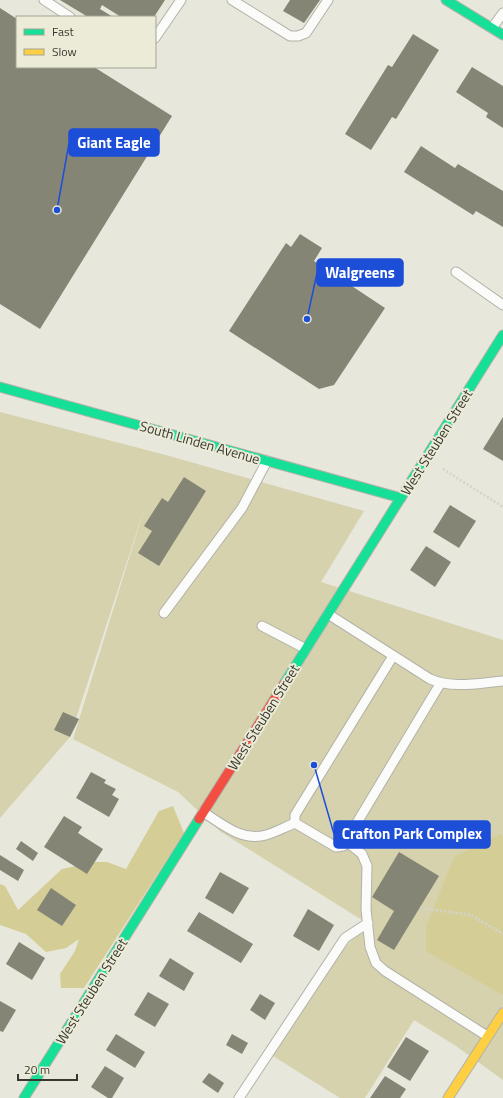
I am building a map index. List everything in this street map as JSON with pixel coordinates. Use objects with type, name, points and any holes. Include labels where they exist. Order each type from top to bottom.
[{"type":"main road","points":[[446,0],[503,35]]},
{"type":"main road","name":"West Steuben Street","points":[[24,1098],[503,335]]},
{"type":"main road","name":"South Linden Avenue","points":[[0,387],[401,498]]},
{"type":"main road","points":[[448,1098],[503,1013]]},
{"type":"lane","points":[[44,0],[68,16]]},
{"type":"lane","points":[[156,37],[181,0]]},
{"type":"lane","points":[[232,0],[290,36],[298,36],[306,33],[328,0]]},
{"type":"lane","points":[[492,28],[503,13]]},
{"type":"lane","points":[[456,272],[503,305]]},
{"type":"lane","points":[[164,613],[242,508],[266,461]]},
{"type":"lane","points":[[328,614],[440,684],[455,686],[503,681]]},
{"type":"lane","points":[[262,626],[306,648]]},
{"type":"lane","points":[[295,823],[294,815],[393,656]]},
{"type":"lane","points":[[295,823],[336,847],[343,846],[440,684]]},
{"type":"lane","points":[[203,812],[235,832],[242,835],[256,837],[295,823]]},
{"type":"lane","points":[[346,841],[362,854],[367,866],[366,909],[370,947],[376,964],[487,1036]]},
{"type":"lane","points":[[239,1098],[345,938],[368,923]]},
{"type":"path","points":[[441,468],[503,507]]},
{"type":"path","points":[[420,908],[471,915],[503,934]]},
{"type":"shaded area","points":[[0,412],[162,454],[364,511],[321,582],[503,640],[503,1080],[456,1046],[414,1020],[365,1098],[340,1098],[273,1056],[342,950],[351,941],[362,920],[221,832],[178,792],[73,739],[148,497],[70,737],[0,818]]},
{"type":"shaded area","points":[[173,806],[184,833],[84,988],[61,988],[60,974],[75,951],[79,939],[66,948],[46,952],[26,934],[0,925],[0,884],[5,886],[18,910],[62,869],[95,862],[107,862],[126,869],[159,811]]},
{"type":"shaded area","points":[[500,834],[503,837],[503,995],[426,951],[426,927],[454,857]]},
{"type":"building","points":[[60,0],[165,0],[155,16],[119,16],[102,5],[100,9],[111,16],[86,16]]},
{"type":"building","points":[[290,0],[320,0],[304,23],[283,11]]},
{"type":"building","points":[[0,8],[16,18],[16,68],[96,68],[172,116],[40,329],[0,304]]},
{"type":"building","points":[[413,34],[439,50],[396,119],[392,117],[371,150],[345,134],[388,65],[392,67]]},
{"type":"building","points":[[472,67],[503,86],[503,128],[486,117],[488,113],[456,92]]},
{"type":"building","points":[[421,146],[455,168],[458,164],[503,191],[503,227],[476,211],[473,215],[404,172]]},
{"type":"building","points":[[300,234],[322,248],[314,261],[385,308],[334,385],[319,389],[229,331],[286,243],[291,247]]},
{"type":"building","points":[[503,417],[503,461],[483,449]]},
{"type":"building","points":[[184,477],[206,491],[159,566],[138,553],[152,531],[144,526],[162,498],[168,502]]},
{"type":"building","points":[[450,505],[476,521],[459,548],[433,532]]},
{"type":"building","points":[[426,546],[451,562],[435,587],[410,570]]},
{"type":"building","points":[[63,712],[79,719],[70,737],[54,730]]},
{"type":"building","points":[[91,772],[106,780],[104,783],[116,789],[112,795],[119,799],[109,817],[76,798]]},
{"type":"building","points":[[64,816],[82,827],[78,833],[103,849],[87,874],[44,847]]},
{"type":"building","points":[[21,841],[38,853],[33,861],[16,849]]},
{"type":"building","points":[[399,852],[439,876],[394,950],[377,940],[394,911],[372,897]]},
{"type":"building","points":[[0,855],[24,870],[18,881],[0,870]]},
{"type":"building","points":[[220,872],[249,888],[233,914],[205,898]]},
{"type":"building","points":[[51,888],[76,905],[62,926],[37,910]]},
{"type":"building","points":[[308,909],[334,925],[319,951],[293,936]]},
{"type":"building","points":[[199,912],[253,944],[241,963],[187,931]]},
{"type":"building","points":[[19,942],[45,958],[32,980],[6,964]]},
{"type":"building","points":[[170,958],[194,973],[184,991],[159,976]]},
{"type":"building","points":[[148,992],[169,1004],[155,1027],[134,1015]]},
{"type":"building","points":[[260,994],[275,1003],[265,1020],[250,1010]]},
{"type":"building","points":[[0,1001],[16,1010],[3,1032],[0,1031]]},
{"type":"building","points":[[116,1034],[145,1052],[135,1068],[106,1050]]},
{"type":"building","points":[[232,1034],[248,1043],[242,1054],[226,1045]]},
{"type":"building","points":[[406,1037],[429,1051],[410,1081],[387,1067]]},
{"type":"building","points":[[105,1066],[124,1078],[112,1098],[108,1098],[91,1087]]},
{"type":"building","points":[[209,1073],[224,1083],[218,1093],[202,1082]]},
{"type":"building","points":[[385,1076],[406,1089],[400,1098],[370,1098]]},
{"type":"traffic: fast","points":[[446,0],[503,35]]},
{"type":"traffic: fast","points":[[284,684],[503,335]]},
{"type":"traffic: fast","points":[[0,387],[401,498]]},
{"type":"traffic: fast","points":[[24,1098],[199,819]]},
{"type":"traffic: slow","points":[[448,1098],[503,1013]]},
{"type":"traffic: jam","points":[[199,819],[284,684]]},
{"type":"place","name":"Giant Eagle","points":[[57,210]]},
{"type":"place","name":"Walgreens","points":[[307,319]]},
{"type":"place","name":"Crafton Park Complex","points":[[314,765]]}]
